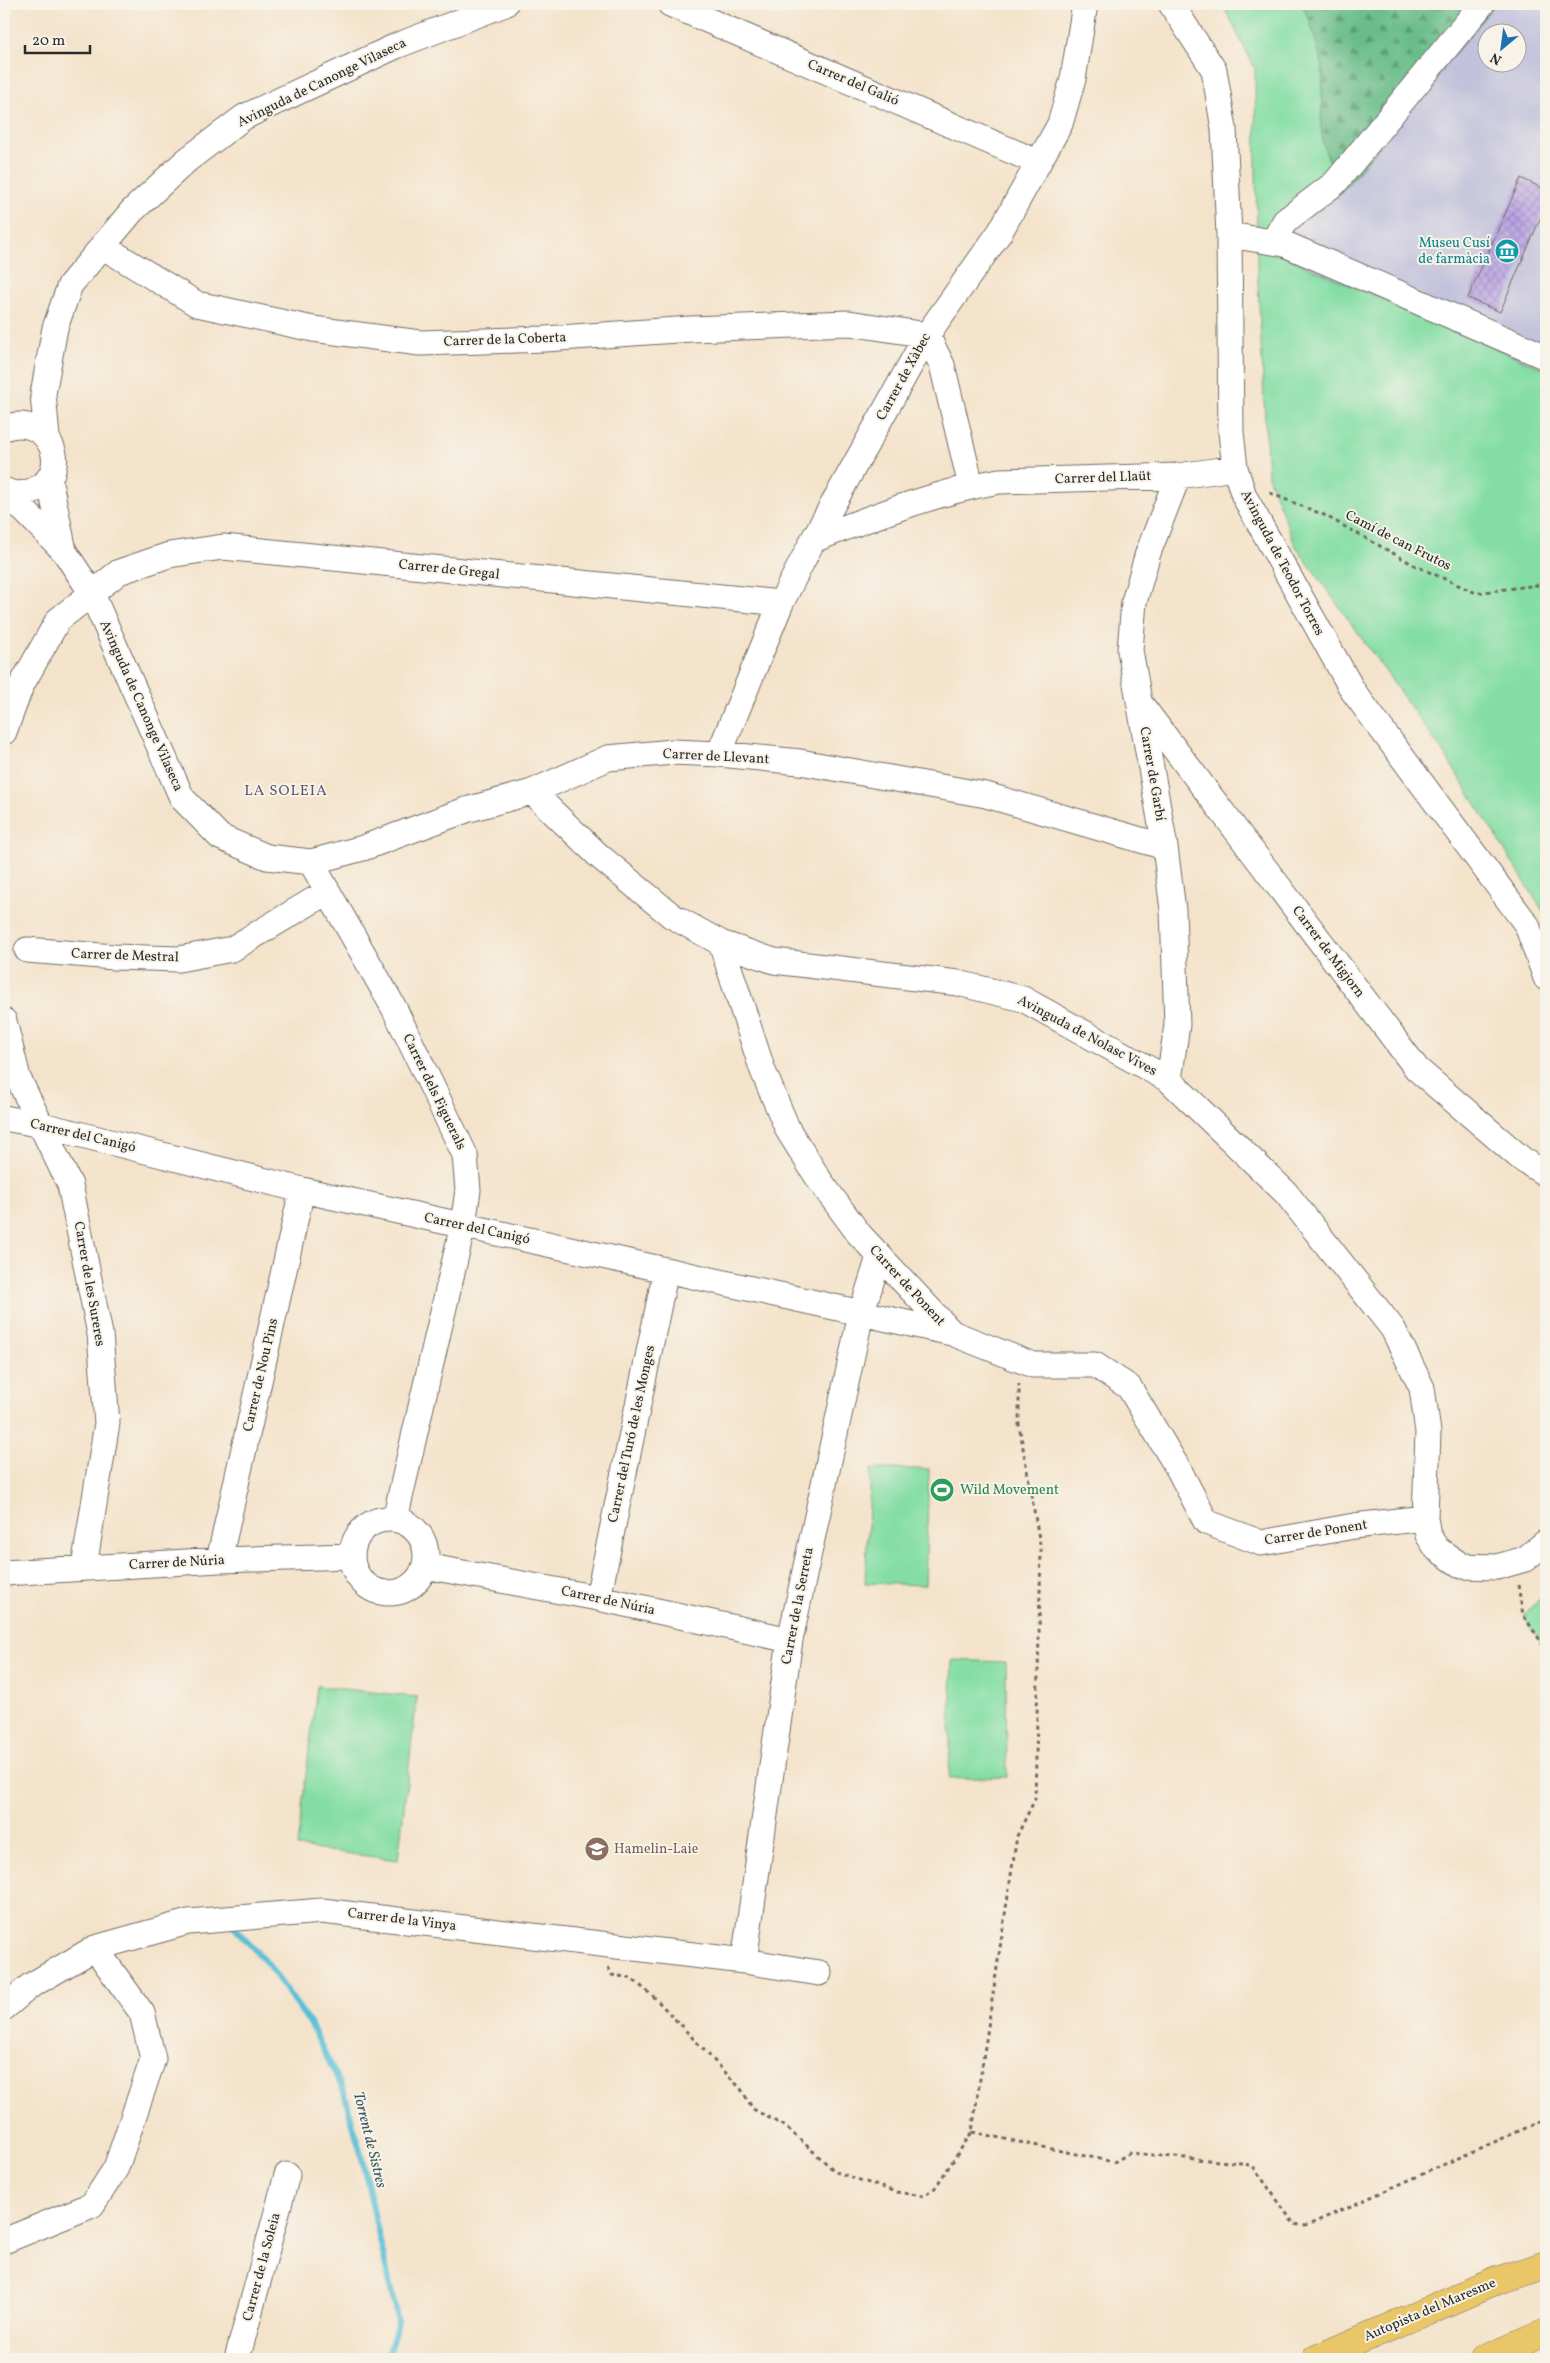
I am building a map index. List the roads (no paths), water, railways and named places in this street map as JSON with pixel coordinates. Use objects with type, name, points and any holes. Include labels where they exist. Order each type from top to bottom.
[{"type":"highway","points":[[1496,2280],[1546,2246]]},
{"type":"highway","name":"Autopista del Maresme","points":[[1316,2359],[1496,2280],[1546,2265]]},
{"type":"highway","points":[[1484,2359],[1546,2334]]},
{"type":"street","name":"Avinguda de Canonge Vilaseca","points":[[49,478],[53,470],[54,459],[47,437],[43,394],[55,328],[70,285],[132,211],[187,160],[244,118],[396,46],[505,4]]},
{"type":"street","name":"Carrer del Galió","points":[[670,4],[1037,162]]},
{"type":"street","name":"Carrer de Xàbec","points":[[719,754],[782,603],[813,540],[927,335],[1000,232],[1037,162],[1060,124],[1073,79],[1085,4]]},
{"type":"street","name":"Avinguda de Teodor Torres","points":[[1171,4],[1214,70],[1224,129],[1229,235],[1231,432],[1235,468],[1244,496],[1353,691],[1527,926],[1546,978]]},
{"type":"street","points":[[1273,242],[1285,221],[1334,183],[1482,4]]},
{"type":"street","points":[[1229,235],[1285,244],[1546,357]]},
{"type":"street","name":"Carrer de la Coberta","points":[[102,246],[197,304],[313,329],[420,344],[545,339],[691,329],[849,323],[927,335]]},
{"type":"street","points":[[927,335],[942,365],[972,486]]},
{"type":"street","points":[[10,426],[43,394]]},
{"type":"street","points":[[10,426],[28,425],[47,437]]},
{"type":"street","name":"Carrer del Llaüt","points":[[813,540],[910,502],[999,481],[1178,476],[1235,468]]},
{"type":"street","name":"Carrer de Garbí","points":[[1169,1080],[1177,1025],[1173,910],[1165,847],[1130,650],[1134,602],[1148,553],[1178,476]]},
{"type":"street","points":[[5,491],[17,494],[29,493],[39,488],[49,478]]},
{"type":"street","points":[[49,478],[64,551]]},
{"type":"street","points":[[5,491],[64,551]]},
{"type":"street","name":"Carrer de Gregal","points":[[4,732],[12,685],[58,620],[91,592],[120,572],[169,555],[223,547],[782,603]]},
{"type":"street","name":"Avinguda de Canonge Vilaseca","points":[[64,551],[91,592],[182,798],[220,837]]},
{"type":"street","name":"Carrer de Migjorn","points":[[1138,702],[1418,1069],[1523,1160],[1546,1174]]},
{"type":"street","name":"Carrer de Llevant","points":[[220,837],[267,857],[311,862],[363,848],[466,810],[532,792],[608,758],[673,752],[719,754],[800,762],[986,795],[1165,847]]},
{"type":"street","name":"Avinguda de Nolasc Vives","points":[[532,792],[599,856],[672,916],[721,943],[774,961],[958,983],[1023,999],[1169,1080],[1286,1194],[1393,1329],[1422,1388],[1428,1432],[1425,1518]]},
{"type":"street","name":"Carrer dels Figuerals","points":[[311,862],[394,1008],[465,1156],[468,1190],[463,1226],[395,1519]]},
{"type":"street","name":"Carrer de Mestral","points":[[27,950],[114,957],[179,959],[232,949],[327,892]]},
{"type":"street","name":"Carrer de Ponent","points":[[721,943],[763,1071],[788,1130],[820,1181],[879,1257],[952,1333],[1033,1365],[1095,1365],[1129,1387],[1179,1470],[1206,1522],[1261,1543],[1354,1526],[1425,1518]]},
{"type":"street","name":"Carrer de les Sureres","points":[[4,1021],[18,1078],[70,1185],[100,1334],[107,1423],[84,1567]]},
{"type":"street","name":"Carrer del Canigó","points":[[4,1118],[42,1125],[302,1190],[952,1333]]},
{"type":"street","name":"Carrer de Nou Pins","points":[[219,1560],[302,1190]]},
{"type":"street","name":"Carrer de la Serreta","points":[[744,1961],[790,1640],[861,1314],[879,1257]]},
{"type":"street","name":"Carrer del Turó de les Monges","points":[[598,1598],[666,1270]]},
{"type":"street","points":[[1425,1518],[1428,1535],[1437,1549],[1462,1566],[1497,1566],[1525,1559],[1546,1542]]},
{"type":"street","points":[[395,1519],[410,1525],[418,1533],[424,1543],[426,1554],[425,1566],[420,1577],[412,1586],[401,1591],[389,1593],[377,1591],[366,1586],[358,1577],[351,1556],[353,1545],[362,1529],[378,1520],[395,1519]]},
{"type":"street","name":"Carrer de Núria","points":[[4,1573],[219,1560],[351,1556]]},
{"type":"street","name":"Carrer de Núria","points":[[425,1566],[598,1598],[790,1640]]},
{"type":"street","name":"Carrer de la Vinya","points":[[4,2008],[30,1986],[95,1948],[188,1922],[322,1911],[744,1961],[819,1973]]},
{"type":"street","points":[[4,2242],[92,2205],[116,2168],[153,2059],[142,2013],[95,1948]]},
{"type":"street","name":"Carrer de la Soleia","points":[[237,2359],[287,2174]]},
{"type":"waterway","name":"Torrent de Sistres","points":[[234,1927],[267,1963],[311,2025],[344,2092],[361,2154],[398,2322],[387,2359]]},
{"type":"place","name":"Museu Cusí de farmàcia","points":[[1507,251]]},
{"type":"place","name":"Wild Movement","points":[[942,1490]]},
{"type":"place","name":"Hamelin-Laie","points":[[597,1849]]},
{"type":"district","name":"LA SOLEIA","points":[[286,791]]}]
